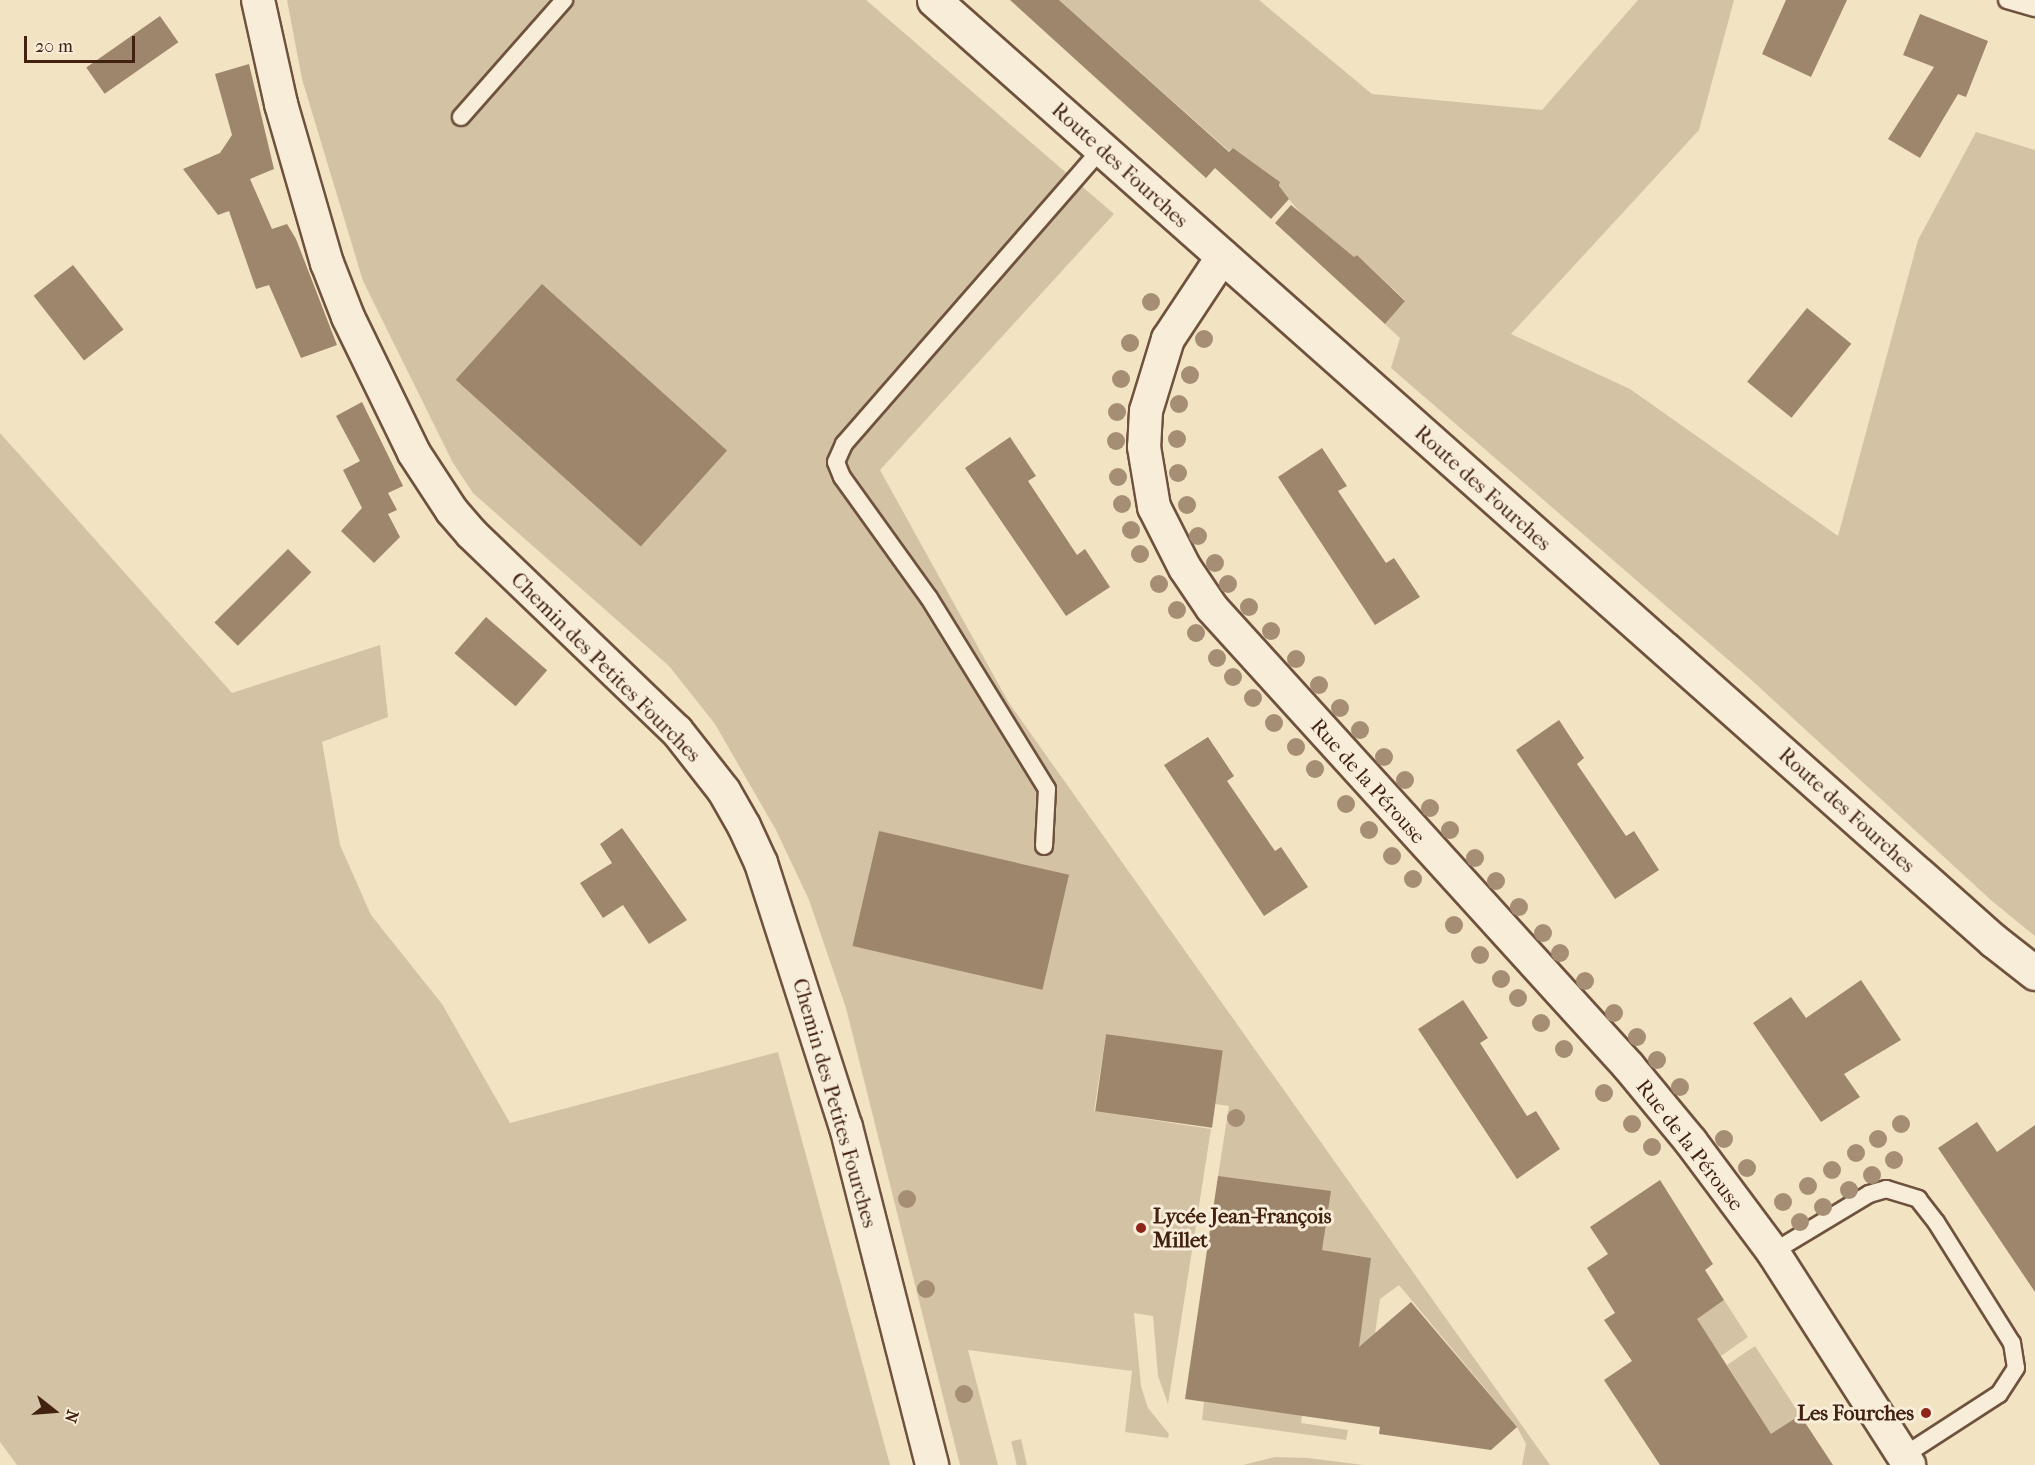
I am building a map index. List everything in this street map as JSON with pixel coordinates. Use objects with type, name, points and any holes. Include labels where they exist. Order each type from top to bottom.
[{"type":"main road","name":"Route des Fourches","points":[[934,0],[1994,941],[2035,973]]},
{"type":"street","name":"Chemin des Petites Fourches","points":[[258,0],[281,104],[327,263],[348,317],[414,453],[452,511],[472,534],[677,731],[724,791],[761,863],[846,1127],[932,1465]]},
{"type":"street","name":"Rue de la Pérouse","points":[[1223,256],[1186,306],[1168,339],[1146,411],[1148,478],[1154,507],[1167,537],[1212,608],[1629,1066],[1773,1252],[1906,1460]]},
{"type":"lane","points":[[461,117],[564,0]]},
{"type":"lane","points":[[2007,0],[2035,8]]},
{"type":"lane","points":[[1044,846],[1047,789],[929,598],[842,477],[836,462],[844,444],[1102,148]]},
{"type":"lane","name":"Rue de la Pérouse","points":[[1773,1252],[1869,1194],[1886,1189],[1918,1199],[1936,1222],[2012,1343],[2016,1368],[1999,1394],[1906,1460]]},
{"type":"shaded area","points":[[287,0],[866,0],[1114,214],[880,470],[1009,703],[1550,1465],[1522,1465],[1526,1444],[1517,1427],[1399,1285],[1380,1299],[1368,1382],[1354,1381],[1371,1258],[1322,1250],[1218,1176],[1229,1106],[1215,1104],[1223,1051],[1106,1034],[1094,1111],[1211,1129],[1168,1404],[1158,1376],[1153,1316],[1134,1313],[1141,1386],[1148,1408],[1169,1434],[1168,1438],[1125,1432],[1132,1371],[968,1350],[998,1465],[960,1465],[846,1008],[809,900],[776,830],[715,724],[669,666],[473,493],[453,463],[363,281],[302,79]]},
{"type":"shaded area","points":[[1059,0],[1259,0],[1372,94],[1542,110],[1638,0],[1734,0],[1699,130],[1511,334],[1630,389],[1838,536],[1918,240],[1976,132],[2035,150],[2035,936],[1992,901],[1747,676],[1391,368],[1400,338],[1385,324],[1405,300],[1357,255],[1354,257],[1308,221],[1279,188],[1280,182],[1233,148],[1229,151]]},
{"type":"shaded area","points":[[0,433],[232,693],[380,645],[388,717],[322,742],[340,845],[371,915],[442,1004],[510,1123],[778,1052],[890,1465],[17,1465],[0,1442]]},
{"type":"shaded area","points":[[1724,1300],[1748,1337],[1721,1356],[1715,1347],[1685,1327]]},
{"type":"shaded area","points":[[1755,1346],[1800,1415],[1760,1442],[1753,1406],[1727,1365]]},
{"type":"shaded area","points":[[1204,1402],[1302,1415],[1301,1423],[1348,1430],[1346,1440],[1202,1420]]},
{"type":"shaded area","points":[[1021,1439],[1027,1465],[1017,1465],[1011,1441]]},
{"type":"shaded area","points":[[1275,1457],[1308,1458],[1363,1465],[1243,1465]]},
{"type":"building","points":[[1010,0],[1059,0],[1229,152],[1233,148],[1280,182],[1279,186],[1289,199],[1271,219],[1215,168],[1206,178]]},
{"type":"building","points":[[1786,0],[1847,0],[1811,77],[1762,54]]},
{"type":"building","points":[[1920,14],[1988,41],[1966,97],[1958,94],[1920,158],[1888,139],[1934,67],[1903,55]]},
{"type":"building","points":[[160,16],[178,42],[105,94],[86,68]]},
{"type":"building","points":[[249,64],[274,169],[250,179],[272,229],[287,224],[296,239],[337,345],[301,358],[269,285],[256,289],[229,211],[218,215],[183,169],[220,153],[232,135],[215,74]]},
{"type":"building","points":[[1291,205],[1354,257],[1357,255],[1405,301],[1385,324],[1275,223]]},
{"type":"building","points":[[73,265],[123,330],[84,360],[34,296]]},
{"type":"building","points":[[542,284],[727,451],[641,546],[456,380]]},
{"type":"building","points":[[1807,308],[1851,344],[1792,418],[1747,382]]},
{"type":"building","points":[[362,402],[403,486],[388,493],[397,510],[388,514],[400,537],[374,563],[341,531],[362,508],[343,470],[360,461],[336,416]]},
{"type":"building","points":[[1010,437],[1036,476],[1028,481],[1077,555],[1085,549],[1110,587],[1066,616],[965,468]]},
{"type":"building","points":[[1322,448],[1347,486],[1338,491],[1386,563],[1394,558],[1420,597],[1375,625],[1278,477]]},
{"type":"building","points":[[288,549],[311,572],[238,646],[214,623]]},
{"type":"building","points":[[486,617],[547,670],[516,706],[455,653]]},
{"type":"building","points":[[1559,720],[1584,758],[1577,764],[1626,836],[1634,831],[1659,870],[1615,899],[1516,750]]},
{"type":"building","points":[[1208,737],[1234,776],[1227,781],[1275,851],[1281,847],[1308,887],[1264,916],[1164,765]]},
{"type":"building","points":[[622,828],[687,920],[649,944],[623,905],[603,918],[580,883],[612,863],[600,844]]},
{"type":"building","points":[[879,831],[1069,875],[1042,990],[852,946]]},
{"type":"building","points":[[1861,980],[1901,1040],[1844,1074],[1860,1097],[1821,1122],[1753,1023],[1791,997],[1806,1018]]},
{"type":"building","points":[[1463,1000],[1488,1038],[1480,1043],[1527,1116],[1536,1111],[1560,1149],[1517,1179],[1418,1029]]},
{"type":"building","points":[[1106,1034],[1223,1050],[1212,1128],[1095,1111]]},
{"type":"building","points":[[1977,1122],[1997,1152],[2035,1125],[2035,1292],[1938,1148]]},
{"type":"building","points":[[1218,1176],[1331,1191],[1322,1250],[1371,1258],[1359,1347],[1411,1302],[1517,1427],[1491,1450],[1379,1434],[1380,1427],[1185,1399]]},
{"type":"building","points":[[1660,1180],[1713,1264],[1705,1270],[1724,1300],[1697,1319],[1771,1434],[1800,1415],[1833,1465],[1660,1465],[1604,1380],[1632,1361],[1604,1320],[1615,1313],[1587,1268],[1608,1254],[1590,1227]]},
{"type":"place","name":"Lycée Jean-François Millet","points":[[1141,1228]]},
{"type":"place","name":"Les Fourches","points":[[1926,1413]]}]
